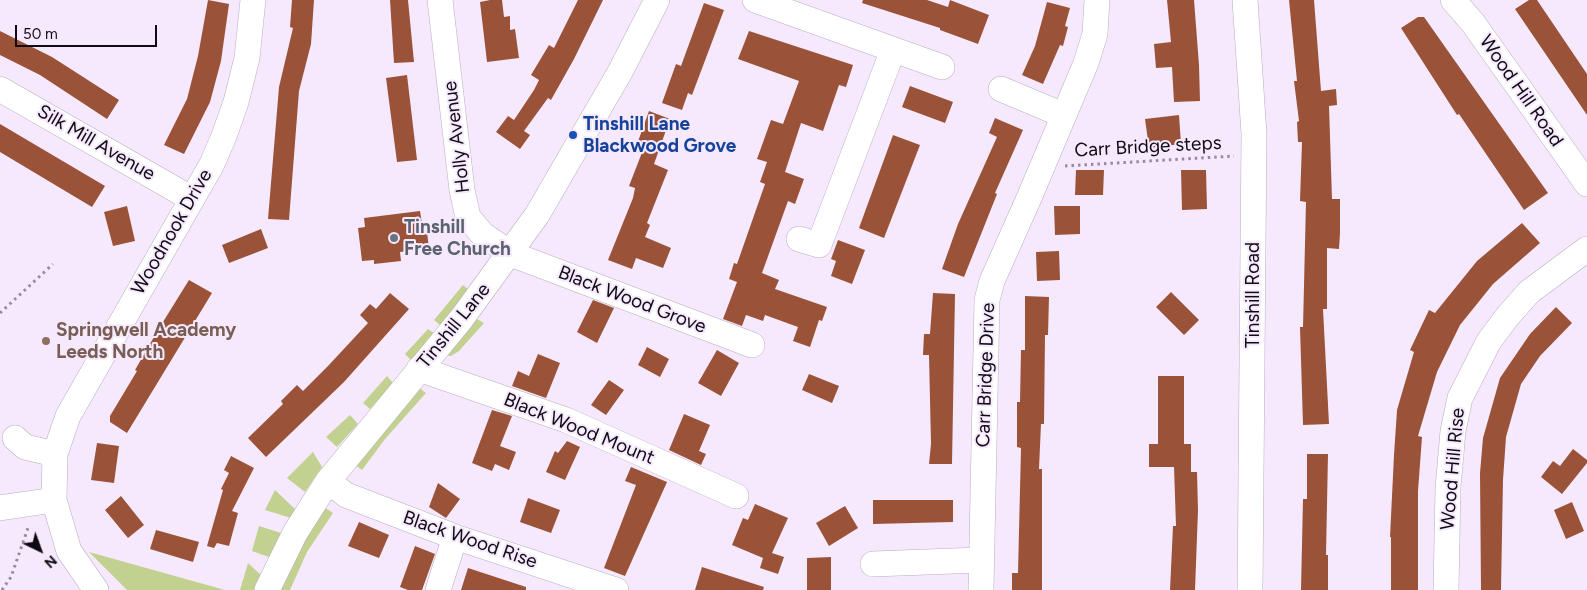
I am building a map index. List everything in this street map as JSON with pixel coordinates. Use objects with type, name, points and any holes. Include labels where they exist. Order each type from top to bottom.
[{"type":"street","name":"Woodnook Drive","points":[[92,589],[69,551],[47,501],[54,454],[68,416],[80,392],[212,164],[236,102],[247,58],[253,0]]},
{"type":"street","name":"Holly Avenue","points":[[440,0],[468,217],[482,234],[511,254]]},
{"type":"street","name":"Tinshill Lane","points":[[267,590],[295,533],[328,481],[462,318],[511,254],[537,215],[596,114],[657,0]]},
{"type":"street","points":[[755,0],[942,67]]},
{"type":"street","name":"Carr Bridge Drive","points":[[981,590],[980,560],[987,300],[992,281],[1086,63],[1095,34],[1096,0]]},
{"type":"street","name":"Tinshill Road","points":[[1245,0],[1254,155],[1250,590]]},
{"type":"street","name":"Wood Hill Road","points":[[1453,0],[1473,23],[1587,184]]},
{"type":"street","points":[[799,239],[819,245],[835,203],[841,164],[893,50]]},
{"type":"street","name":"Silk Mill Avenue","points":[[0,89],[192,199]]},
{"type":"street","points":[[1000,89],[1063,116]]},
{"type":"street","name":"Wood Hill Rise","points":[[1446,590],[1448,488],[1453,431],[1460,398],[1489,341],[1506,317],[1529,292],[1587,249]]},
{"type":"street","name":"Black Wood Grove","points":[[511,254],[752,346]]},
{"type":"street","name":"Black Wood Mount","points":[[420,368],[566,420],[736,496]]},
{"type":"street","points":[[15,438],[25,447],[54,454]]},
{"type":"street","name":"Black Wood Rise","points":[[328,481],[346,495],[455,537],[616,590]]},
{"type":"street","points":[[0,508],[47,501]]},
{"type":"street","points":[[438,590],[455,537]]},
{"type":"street","points":[[873,564],[980,560]]},
{"type":"path","name":"Carr Bridge steps","points":[[1042,167],[1254,155]]},
{"type":"path","points":[[0,313],[53,264]]},
{"type":"path","points":[[2,590],[11,577],[27,529],[47,501]]},
{"type":"green space","points":[[463,285],[470,291],[441,326],[434,320]]},
{"type":"green space","points":[[475,318],[484,323],[459,351],[451,356],[444,355]]},
{"type":"green space","points":[[428,329],[435,334],[412,361],[405,354]]},
{"type":"green space","points":[[387,376],[393,383],[370,409],[363,403]]},
{"type":"green space","points":[[418,387],[426,393],[385,439],[362,470],[354,464]]},
{"type":"green space","points":[[350,415],[358,424],[337,447],[326,437]]},
{"type":"green space","points":[[313,452],[322,467],[305,492],[287,478]]},
{"type":"green space","points":[[275,490],[295,509],[291,518],[265,510]]},
{"type":"green space","points":[[324,507],[333,513],[307,552],[290,590],[280,590],[299,548]]},
{"type":"green space","points":[[259,526],[281,533],[269,557],[252,551]]},
{"type":"green space","points":[[89,552],[225,590],[127,590]]},
{"type":"green space","points":[[248,563],[261,575],[256,590],[240,590]]},
{"type":"building","points":[[208,0],[229,4],[221,61],[210,102],[184,154],[164,145],[187,99],[198,56]]},
{"type":"building","points":[[292,0],[314,0],[311,44],[299,91],[289,220],[268,219],[279,87],[293,28],[290,27]]},
{"type":"building","points":[[390,0],[408,0],[414,62],[394,63]]},
{"type":"building","points":[[502,0],[504,17],[510,16],[510,30],[515,29],[519,58],[487,62],[480,2]]},
{"type":"building","points":[[578,0],[603,0],[551,100],[548,98],[524,131],[530,135],[520,149],[496,132],[508,116],[514,120],[534,90],[539,80],[531,75],[549,45],[554,48]]},
{"type":"building","points":[[863,0],[927,0],[948,7],[950,0],[989,15],[978,44],[940,30],[940,28],[862,3]]},
{"type":"building","points":[[1167,0],[1194,0],[1200,101],[1174,102],[1172,67],[1156,68],[1154,44],[1171,42]]},
{"type":"building","points":[[1289,0],[1314,0],[1321,91],[1336,89],[1337,105],[1329,106],[1332,199],[1340,199],[1340,233],[1339,249],[1327,248],[1327,309],[1323,309],[1329,424],[1303,425],[1300,327],[1303,327],[1306,202],[1300,201],[1302,142],[1298,142],[1297,122],[1299,121],[1294,81],[1297,81]]},
{"type":"building","points":[[1529,0],[1537,0],[1587,74],[1587,115],[1515,9]]},
{"type":"building","points":[[1047,2],[1070,8],[1065,26],[1068,27],[1063,46],[1060,45],[1043,84],[1022,75],[1035,46]]},
{"type":"building","points":[[704,3],[724,10],[692,95],[688,93],[682,110],[662,103],[676,64],[681,66]]},
{"type":"building","points":[[1418,17],[1424,17],[1548,193],[1524,210],[1459,114],[1457,115],[1401,28]]},
{"type":"building","points":[[0,31],[52,57],[119,100],[107,119],[40,75],[0,55]]},
{"type":"building","points":[[749,31],[853,65],[846,87],[839,85],[823,131],[801,123],[785,172],[804,179],[795,204],[788,201],[762,273],[779,280],[775,289],[827,307],[822,321],[819,320],[810,347],[793,341],[798,327],[765,315],[763,321],[746,315],[742,326],[723,319],[737,282],[729,279],[734,263],[737,264],[765,184],[760,182],[767,162],[757,159],[771,120],[783,124],[799,81],[738,59]]},
{"type":"building","points":[[407,75],[417,160],[397,162],[386,78]]},
{"type":"building","points":[[910,86],[953,102],[945,123],[902,107]]},
{"type":"building","points":[[649,111],[670,119],[654,164],[668,170],[647,223],[650,225],[645,237],[671,248],[663,268],[636,258],[632,269],[608,260],[633,198],[635,188],[629,186],[643,150],[636,147]]},
{"type":"building","points":[[1179,115],[1181,144],[1149,148],[1145,119]]},
{"type":"building","points":[[995,118],[1023,130],[995,193],[997,194],[964,277],[942,269],[958,224],[997,137],[989,133]]},
{"type":"building","points":[[0,124],[105,186],[92,207],[0,152]]},
{"type":"building","points":[[893,135],[920,145],[884,238],[859,228]]},
{"type":"building","points":[[1076,170],[1104,170],[1103,195],[1075,195]]},
{"type":"building","points":[[1181,170],[1206,170],[1207,209],[1182,210]]},
{"type":"building","points":[[127,206],[135,241],[113,246],[104,212]]},
{"type":"building","points":[[1054,206],[1080,206],[1080,234],[1055,235]]},
{"type":"building","name":"Tinshill Free Church","points":[[420,211],[422,224],[426,223],[429,249],[400,252],[401,261],[374,264],[374,260],[362,261],[358,228],[365,227],[364,218]]},
{"type":"building","points":[[1522,223],[1540,243],[1493,284],[1460,325],[1437,372],[1418,436],[1422,437],[1418,491],[1418,590],[1391,590],[1390,537],[1397,410],[1414,352],[1410,350],[1429,310],[1435,313],[1477,261]]},
{"type":"building","points":[[261,229],[268,248],[229,263],[222,245]]},
{"type":"building","points":[[838,240],[865,250],[852,284],[831,276],[836,261],[831,259]]},
{"type":"building","points":[[1059,251],[1060,280],[1037,281],[1036,252]]},
{"type":"building","points":[[189,280],[212,293],[127,433],[110,422],[110,416],[137,371],[135,370],[158,330]]},
{"type":"building","points":[[1171,292],[1199,320],[1184,335],[1156,307]]},
{"type":"building","points":[[390,293],[409,309],[344,382],[266,457],[248,438],[283,404],[281,401],[297,385],[303,391],[328,366],[368,323],[360,315],[370,304],[376,309]]},
{"type":"building","points":[[933,293],[955,294],[952,464],[929,464],[931,444],[929,355],[923,355],[924,334],[930,334]]},
{"type":"building","points":[[1025,296],[1049,297],[1048,335],[1045,335],[1044,424],[1041,424],[1039,469],[1042,469],[1042,590],[1012,590],[1012,573],[1018,573],[1021,448],[1017,447],[1017,402],[1020,402],[1021,350],[1025,350]]},
{"type":"building","points":[[593,300],[614,308],[597,343],[577,332]]},
{"type":"building","points":[[1556,307],[1572,323],[1540,356],[1521,384],[1506,437],[1503,480],[1501,590],[1481,590],[1480,473],[1483,438],[1500,378],[1530,334]]},
{"type":"building","points":[[647,347],[669,359],[660,377],[638,365]]},
{"type":"building","points":[[717,350],[739,363],[721,396],[698,383]]},
{"type":"building","points":[[538,354],[560,363],[546,398],[512,386],[518,371],[529,376]]},
{"type":"building","points":[[809,374],[839,386],[832,403],[802,390]]},
{"type":"building","points":[[1158,376],[1184,376],[1184,444],[1191,444],[1191,472],[1197,472],[1198,510],[1195,590],[1170,590],[1173,526],[1176,526],[1174,467],[1149,467],[1149,444],[1158,444]]},
{"type":"building","points":[[609,380],[624,390],[606,415],[591,405]]},
{"type":"building","points":[[492,410],[512,416],[500,446],[516,452],[509,470],[495,464],[492,471],[472,463]]},
{"type":"building","points":[[684,414],[710,425],[699,451],[706,454],[701,465],[669,450]]},
{"type":"building","points":[[567,441],[580,447],[565,480],[546,472],[555,451],[558,453]]},
{"type":"building","points":[[97,443],[119,446],[114,483],[91,480]]},
{"type":"building","points":[[1573,449],[1587,460],[1587,463],[1562,494],[1541,477],[1553,461],[1560,466]]},
{"type":"building","points":[[1307,454],[1328,454],[1326,555],[1328,555],[1328,590],[1301,590],[1303,499],[1307,499]]},
{"type":"building","points":[[231,456],[254,468],[232,511],[238,513],[229,546],[217,543],[214,548],[207,546],[223,490],[221,489],[229,473],[224,470]]},
{"type":"building","points":[[631,467],[667,482],[625,576],[604,568],[636,485],[625,481]]},
{"type":"building","points":[[438,483],[460,499],[446,518],[429,507]]},
{"type":"building","points":[[121,496],[144,525],[128,538],[105,510]]},
{"type":"building","points":[[528,498],[560,510],[551,533],[520,522]]},
{"type":"building","points":[[873,500],[953,500],[953,522],[873,524]]},
{"type":"building","points":[[1572,502],[1584,531],[1566,539],[1554,510]]},
{"type":"building","points":[[755,504],[788,518],[772,553],[784,557],[778,574],[760,568],[763,558],[732,545],[743,518],[748,520]]},
{"type":"building","points":[[845,506],[858,528],[829,546],[816,523]]},
{"type":"building","points":[[359,522],[389,535],[379,558],[348,546]]},
{"type":"building","points":[[156,530],[199,542],[193,562],[150,549]]},
{"type":"building","points":[[415,546],[435,554],[422,590],[408,590],[400,587]]},
{"type":"building","points":[[831,557],[831,590],[807,590],[807,558]]},
{"type":"building","points":[[702,567],[764,587],[763,590],[695,590]]},
{"type":"building","points":[[468,568],[526,587],[526,590],[461,590]]},
{"type":"place","name":"Tinshill Lane Blackwood Grove","points":[[573,135]]},
{"type":"place","name":"Tinshill Free Church","points":[[394,238]]},
{"type":"place","name":"Springwell Academy Leeds North","points":[[46,341]]}]
